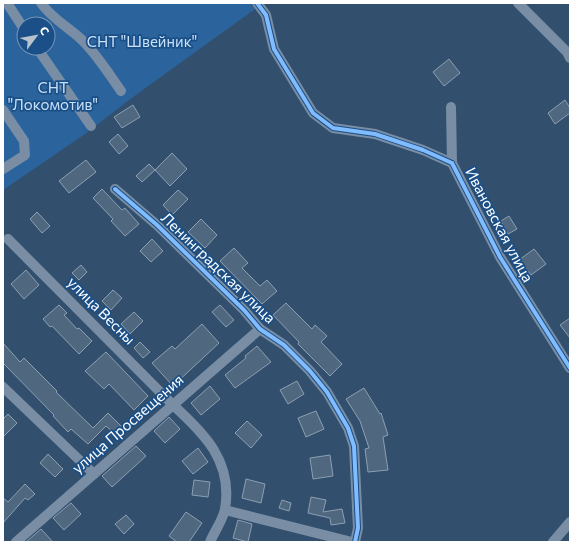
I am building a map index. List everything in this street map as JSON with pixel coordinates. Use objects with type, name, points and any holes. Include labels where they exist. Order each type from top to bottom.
[{"type":"street","points":[[6,3],[16,17]]},
{"type":"street","points":[[41,3],[46,11],[83,41],[101,62],[121,91]]},
{"type":"street","name":"Ивановская улица","points":[[257,3],[266,15],[274,49],[313,113],[333,128],[376,134],[423,150],[452,162],[500,257],[570,368]]},
{"type":"street","points":[[518,3],[566,52],[570,58]]},
{"type":"street","points":[[42,56],[90,126]]},
{"type":"street","points":[[451,107],[452,162]]},
{"type":"street","points":[[3,110],[24,141],[25,155],[3,170]]},
{"type":"street","name":"Ленинградская улица","points":[[114,189],[157,225],[244,310],[260,329],[284,345],[310,371],[326,392],[348,428],[354,446],[358,528],[353,542]]},
{"type":"street","name":"улица Весны","points":[[8,239],[173,405],[193,423],[215,450],[224,472],[226,492],[225,510]]},
{"type":"street","name":"улица Просвещения","points":[[16,542],[260,329]]},
{"type":"street","points":[[3,387],[94,474]]},
{"type":"street","points":[[210,542],[225,510],[353,542]]},
{"type":"street","points":[[553,542],[570,522]]},
{"type":"green space","points":[[3,3],[250,3],[255,9],[133,97],[85,134],[3,190]]},
{"type":"building","points":[[449,59],[460,73],[444,86],[433,72]]},
{"type":"building","points":[[565,100],[570,108],[570,113],[555,124],[548,113]]},
{"type":"building","points":[[133,105],[140,117],[122,128],[114,117]]},
{"type":"building","points":[[118,134],[128,146],[119,154],[109,142]]},
{"type":"building","points":[[172,153],[187,169],[170,186],[155,170]]},
{"type":"building","points":[[86,160],[96,172],[69,193],[59,181]]},
{"type":"building","points":[[149,164],[155,170],[142,182],[136,176]]},
{"type":"building","points":[[102,189],[122,210],[125,208],[139,224],[125,236],[111,221],[113,219],[93,198]]},
{"type":"building","points":[[178,190],[188,199],[172,215],[163,205]]},
{"type":"building","points":[[37,212],[50,226],[42,233],[30,219]]},
{"type":"building","points":[[509,216],[517,229],[508,234],[501,221]]},
{"type":"building","points":[[201,219],[217,235],[205,248],[188,232]]},
{"type":"building","points":[[152,239],[163,251],[151,262],[140,251]]},
{"type":"building","points":[[234,248],[248,263],[242,268],[260,286],[267,280],[277,291],[262,304],[220,261]]},
{"type":"building","points":[[534,249],[546,264],[531,275],[519,260]]},
{"type":"building","points":[[81,265],[87,272],[79,280],[72,273]]},
{"type":"building","points":[[26,270],[39,285],[24,299],[11,284]]},
{"type":"building","points":[[113,290],[122,298],[111,310],[102,301]]},
{"type":"building","points":[[286,303],[312,329],[315,325],[327,336],[321,342],[342,364],[330,376],[298,344],[299,342],[273,315]]},
{"type":"building","points":[[59,305],[67,313],[64,315],[77,329],[79,328],[92,341],[79,354],[52,326],[50,327],[43,319]]},
{"type":"building","points":[[220,305],[234,320],[226,327],[212,312]]},
{"type":"building","points":[[134,312],[143,321],[130,334],[121,324]]},
{"type":"building","points":[[570,318],[570,338],[560,325]]},
{"type":"building","points":[[202,324],[219,343],[173,386],[152,363],[172,346],[175,349]]},
{"type":"building","points":[[140,342],[150,352],[143,358],[134,348]]},
{"type":"building","points":[[3,343],[20,362],[24,358],[93,428],[108,413],[122,427],[115,434],[106,426],[88,444],[71,429],[68,432],[53,416],[54,415],[3,363]]},
{"type":"building","points":[[257,346],[271,362],[235,388],[225,375],[246,358],[245,356]]},
{"type":"building","points":[[106,352],[148,396],[134,410],[109,384],[104,389],[85,371]]},
{"type":"building","points":[[297,381],[304,394],[288,404],[280,390]]},
{"type":"building","points":[[210,386],[220,399],[201,415],[191,403]]},
{"type":"building","points":[[364,388],[380,414],[381,413],[388,435],[383,437],[388,470],[368,472],[365,449],[369,448],[360,421],[346,399]]},
{"type":"building","points":[[316,411],[324,429],[306,437],[298,418]]},
{"type":"building","points":[[8,414],[17,423],[3,437],[3,419]]},
{"type":"building","points":[[169,417],[180,429],[165,443],[154,431]]},
{"type":"building","points":[[247,421],[262,435],[251,448],[235,433]]},
{"type":"building","points":[[136,446],[146,456],[112,487],[102,476]]},
{"type":"building","points":[[198,448],[208,462],[193,474],[182,461]]},
{"type":"building","points":[[48,454],[63,469],[55,477],[40,463]]},
{"type":"building","points":[[330,455],[333,476],[313,479],[310,458]]},
{"type":"building","points":[[246,479],[265,484],[261,503],[242,498]]},
{"type":"building","points":[[194,480],[210,482],[208,497],[192,495]]},
{"type":"building","points":[[25,484],[35,494],[28,500],[25,498],[3,523],[3,498],[8,502]]},
{"type":"building","points":[[311,497],[326,500],[323,512],[342,509],[345,523],[331,525],[330,518],[308,513]]},
{"type":"building","points":[[282,500],[291,503],[289,511],[279,508]]},
{"type":"building","points":[[71,503],[81,514],[64,530],[53,518]]},
{"type":"building","points":[[186,512],[202,523],[189,542],[177,542],[169,536]]},
{"type":"building","points":[[126,515],[134,524],[124,534],[115,524]]},
{"type":"building","points":[[238,520],[252,524],[248,542],[233,538]]},
{"type":"building","points":[[41,529],[53,542],[26,542]]},
{"type":"cycle path","points":[[257,3],[266,15],[274,49],[313,113],[333,128],[375,134],[423,150],[452,163],[500,257],[570,368]]},
{"type":"cycle path","points":[[115,189],[157,225],[244,310],[260,329],[284,345],[310,371],[327,392],[348,428],[354,446],[358,528],[355,542]]},
{"type":"park label","name":"СНТ \"Швейник\"","points":[[142,42]]},
{"type":"park label","name":"СНТ \"Локомотив\"","points":[[53,96]]}]
